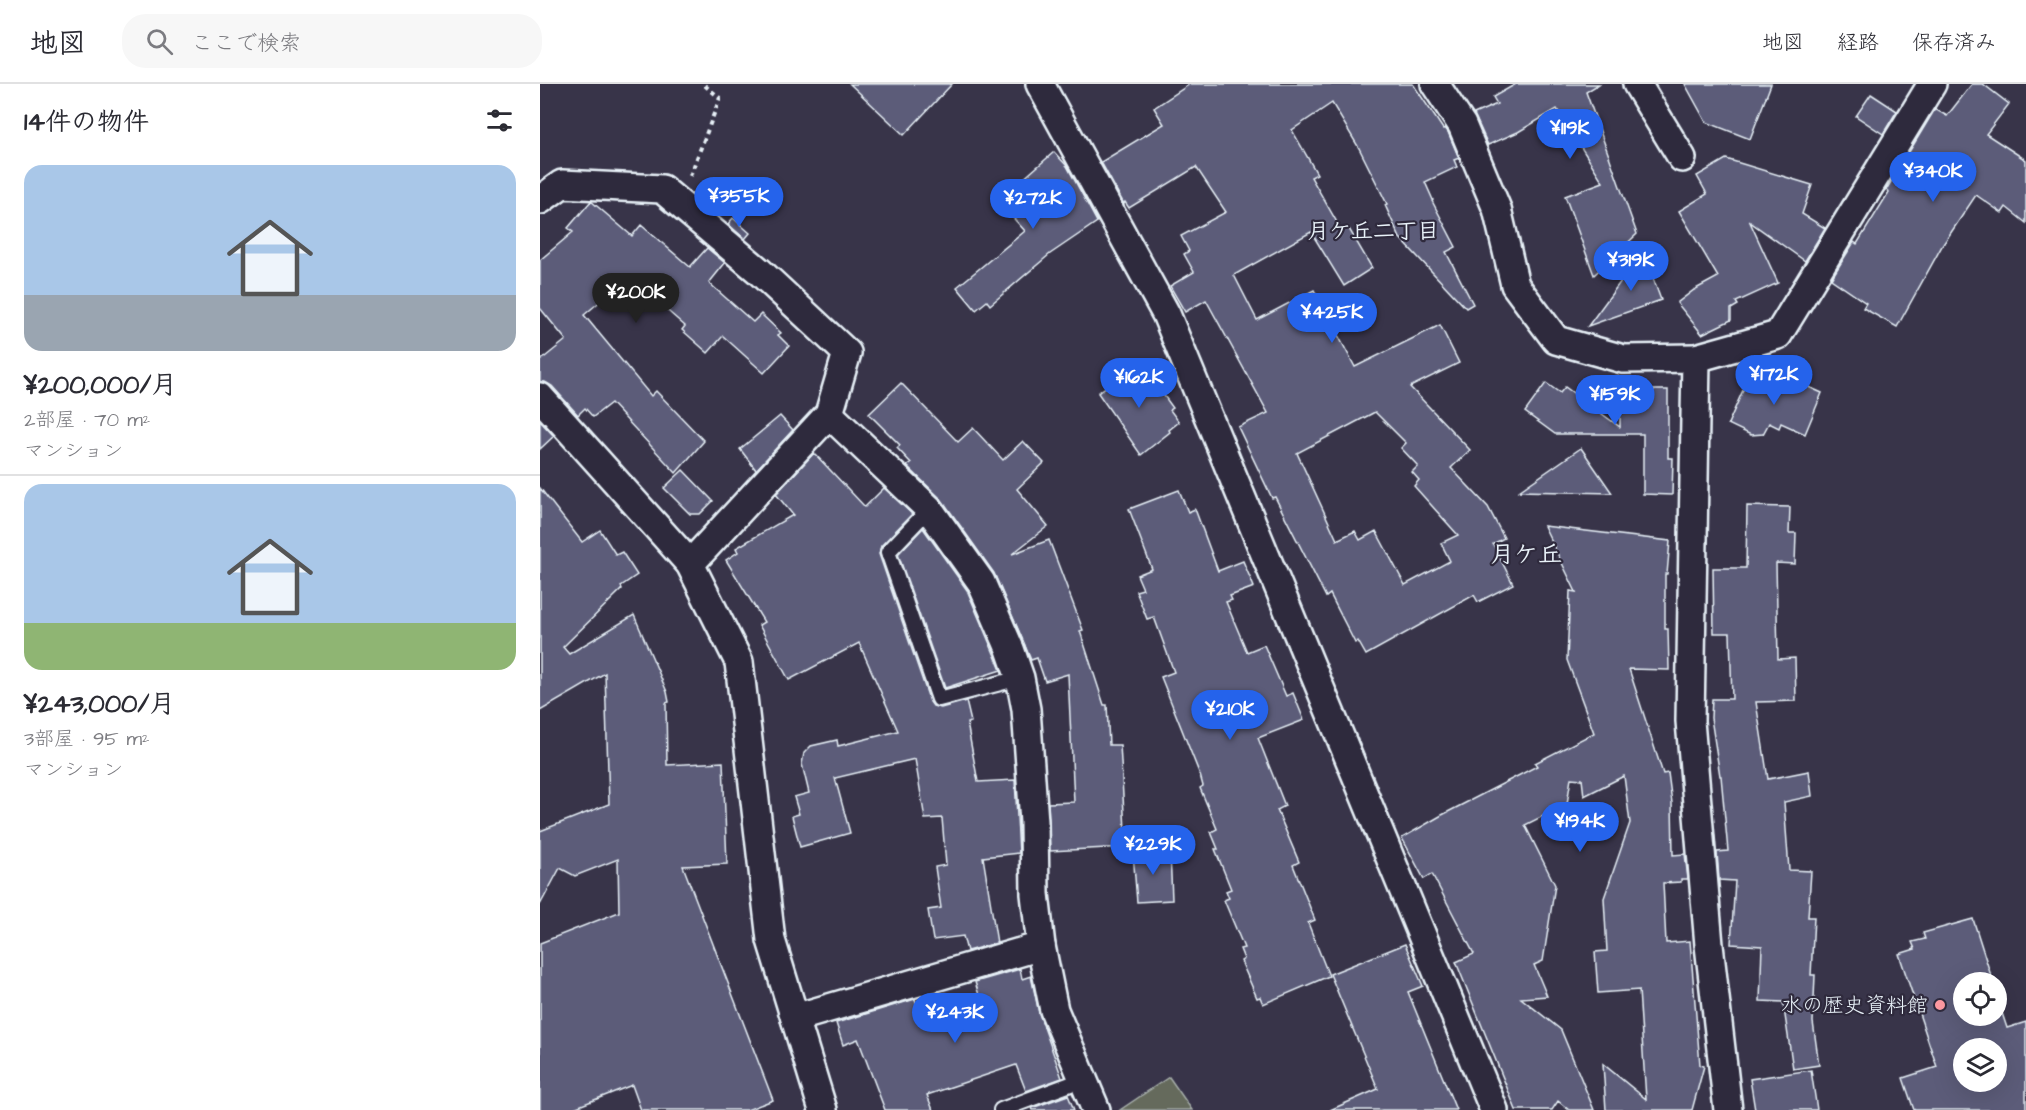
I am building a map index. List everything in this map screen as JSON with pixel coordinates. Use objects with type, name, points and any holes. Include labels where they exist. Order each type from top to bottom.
[{"type":"street","points":[[1041,84],[1166,314],[1494,1110]]},
{"type":"street","points":[[1435,84],[1462,126],[1497,209],[1515,285],[1556,340],[1623,359],[1696,358],[1778,335],[1932,84]]},
{"type":"street","points":[[1637,84],[1682,158]]},
{"type":"street","points":[[540,200],[562,184],[662,189],[759,271],[847,353],[829,414],[690,564]]},
{"type":"street","points":[[1696,358],[1690,721],[1709,945],[1728,1110]]},
{"type":"street","points":[[540,397],[690,564],[739,662],[771,940],[823,1110]]},
{"type":"street","points":[[829,414],[929,509],[981,582],[1020,678],[1026,709],[1034,822],[1035,894],[1041,946],[1054,1010],[1096,1110]]},
{"type":"street","points":[[795,1018],[1041,946]]},
{"type":"lane","points":[[929,509],[888,552],[939,699],[1020,678]]},
{"type":"lane","points":[[1001,1110],[1084,1079]]},
{"type":"path","points":[[680,205],[720,98],[703,84]]},
{"type":"green space","points":[[1169,1077],[1192,1110],[1120,1110]]},
{"type":"building","points":[[850,84],[952,84],[904,135]]},
{"type":"building","points":[[1190,84],[1413,84],[1443,129],[1445,128],[1448,132],[1459,158],[1454,160],[1457,167],[1425,182],[1432,201],[1456,247],[1446,252],[1473,304],[1466,308],[1400,238],[1385,205],[1387,204],[1359,148],[1332,103],[1292,130],[1317,174],[1311,177],[1342,231],[1348,227],[1372,268],[1344,286],[1311,232],[1234,275],[1257,320],[1314,290],[1355,367],[1440,325],[1459,363],[1410,387],[1470,450],[1451,468],[1488,507],[1504,538],[1493,544],[1513,584],[1478,602],[1474,595],[1366,655],[1358,641],[1355,643],[1330,594],[1326,597],[1275,497],[1272,498],[1238,427],[1268,413],[1206,300],[1185,312],[1170,286],[1194,272],[1184,254],[1189,251],[1181,236],[1226,212],[1196,167],[1129,208],[1125,202],[1124,204],[1101,162],[1164,124],[1154,108]],"holes":[[[1375,412],[1406,443],[1401,448],[1418,466],[1412,472],[1419,480],[1414,486],[1458,535],[1441,543],[1450,561],[1405,585],[1376,531],[1360,540],[1355,531],[1337,540],[1297,453]]]},
{"type":"building","points":[[1516,84],[1599,84],[1586,92],[1637,234],[1594,275],[1565,196],[1603,182],[1557,109],[1518,132],[1488,145],[1474,114],[1497,104],[1493,97]]},
{"type":"building","points":[[1685,84],[1771,84],[1750,139],[1706,122]]},
{"type":"building","points":[[1972,84],[1983,84],[2009,104],[1986,134],[2026,160],[2026,223],[2006,207],[2002,213],[1976,195],[1942,246],[1897,327],[1863,308],[1866,303],[1831,279],[1854,242],[1857,244],[1889,192],[1886,190],[1935,109],[1947,116]]},
{"type":"building","points":[[1871,94],[1897,111],[1883,134],[1856,116]]},
{"type":"building","points":[[1054,152],[1067,166],[1097,222],[1050,254],[990,305],[987,301],[976,310],[957,287],[1025,231],[1007,211],[1010,208],[1006,203],[1019,192],[1017,190],[1024,184],[1021,181]]},
{"type":"building","points":[[1726,159],[1812,185],[1802,214],[1825,228],[1805,261],[1750,222],[1778,283],[1736,302],[1738,305],[1731,309],[1731,320],[1702,334],[1677,303],[1694,290],[1718,277],[1679,211],[1707,194],[1697,176]]},
{"type":"building","points":[[591,201],[632,236],[641,225],[690,267],[707,248],[725,263],[709,283],[753,322],[761,314],[781,333],[778,335],[789,346],[764,373],[723,336],[708,353],[682,330],[685,326],[629,277],[584,315],[651,396],[656,391],[704,441],[676,473],[611,403],[593,417],[585,408],[578,415],[552,386],[540,382],[540,361],[566,340],[540,308],[540,260],[573,232],[568,228]]},
{"type":"building","points":[[733,218],[750,233],[745,239],[728,224]]},
{"type":"building","points":[[1643,251],[1661,300],[1588,326]]},
{"type":"building","points":[[1131,367],[1134,370],[1138,367],[1151,385],[1154,382],[1173,408],[1170,410],[1179,422],[1141,455],[1098,393]]},
{"type":"building","points":[[1752,370],[1790,388],[1793,380],[1822,393],[1805,434],[1781,423],[1779,428],[1769,423],[1763,434],[1751,435],[1728,424]]},
{"type":"building","points":[[901,383],[958,442],[973,428],[1003,460],[1023,441],[1044,463],[1017,489],[1048,526],[1012,554],[1049,540],[1083,630],[1080,631],[1104,705],[1107,705],[1109,745],[1120,745],[1126,847],[1050,851],[1048,803],[1074,802],[1068,674],[1045,681],[1037,658],[1031,660],[994,573],[942,500],[907,466],[911,463],[897,448],[900,445],[869,414]]},
{"type":"building","points":[[1546,383],[1560,393],[1565,387],[1620,427],[1620,390],[1668,390],[1668,458],[1673,458],[1672,495],[1643,494],[1643,434],[1555,434],[1525,412]]},
{"type":"building","points":[[780,416],[793,430],[756,470],[740,449]]},
{"type":"building","points":[[540,421],[554,436],[540,449]]},
{"type":"building","points":[[1581,448],[1612,493],[1519,491]]},
{"type":"building","points":[[814,453],[865,507],[884,488],[912,514],[881,546],[879,554],[930,702],[933,706],[941,708],[966,701],[971,722],[967,723],[978,782],[1015,780],[1019,853],[983,857],[997,943],[967,951],[963,936],[933,940],[928,910],[941,908],[935,867],[946,865],[942,818],[925,819],[915,759],[835,778],[850,833],[800,847],[792,816],[799,814],[794,797],[809,793],[802,764],[804,753],[811,746],[837,740],[838,746],[898,731],[859,643],[789,680],[759,625],[764,622],[726,560],[738,552],[736,548],[793,515],[776,494]]},
{"type":"building","points":[[683,470],[713,501],[700,514],[690,514],[664,488]]},
{"type":"building","points":[[540,488],[582,542],[600,530],[616,555],[622,552],[637,575],[621,586],[622,589],[563,647],[569,654],[634,615],[667,692],[669,702],[666,703],[667,765],[723,762],[727,864],[683,866],[773,1100],[747,1110],[641,1110],[632,1085],[569,1110],[540,1110],[540,943],[619,912],[618,859],[575,876],[560,868],[540,905],[540,831],[609,804],[605,673],[540,711]]},
{"type":"building","points":[[1179,490],[1188,512],[1195,509],[1218,571],[1243,561],[1254,587],[1230,596],[1232,600],[1226,602],[1247,652],[1264,645],[1286,696],[1293,693],[1304,720],[1258,738],[1285,806],[1277,810],[1299,862],[1293,865],[1315,920],[1308,923],[1329,976],[1263,1004],[1260,997],[1257,998],[1241,961],[1244,959],[1240,949],[1244,948],[1224,900],[1229,898],[1226,891],[1231,889],[1215,849],[1218,849],[1211,832],[1217,829],[1200,788],[1203,786],[1200,775],[1161,677],[1174,672],[1154,617],[1147,619],[1136,591],[1143,589],[1137,575],[1152,569],[1129,509]]},
{"type":"building","points":[[1747,506],[1790,507],[1789,533],[1796,533],[1795,564],[1776,563],[1778,659],[1795,658],[1796,701],[1756,702],[1768,779],[1809,771],[1812,796],[1784,802],[1789,870],[1811,871],[1808,917],[1814,917],[1811,975],[1815,975],[1813,1022],[1819,1065],[1793,1069],[1783,1002],[1760,1001],[1762,946],[1731,944],[1735,881],[1719,880],[1717,852],[1728,851],[1721,776],[1711,718],[1712,699],[1732,699],[1730,633],[1714,633],[1713,568],[1746,568]]},
{"type":"building","points":[[1544,526],[1670,541],[1667,574],[1665,574],[1665,629],[1668,629],[1669,670],[1629,669],[1663,774],[1668,773],[1672,803],[1673,855],[1685,854],[1688,879],[1681,879],[1681,882],[1663,883],[1666,943],[1690,941],[1700,1065],[1704,1066],[1692,1110],[1606,1110],[1603,1064],[1646,1099],[1639,990],[1598,993],[1595,952],[1607,951],[1604,898],[1630,823],[1624,776],[1584,796],[1582,779],[1571,778],[1567,804],[1525,825],[1555,885],[1543,961],[1534,965],[1547,996],[1521,998],[1561,1030],[1594,1110],[1569,1110],[1558,1101],[1552,1110],[1516,1110],[1456,962],[1474,954],[1432,874],[1424,879],[1402,838],[1537,766],[1535,763],[1594,733],[1567,660],[1570,591],[1576,592]]},
{"type":"building","points":[[923,528],[967,590],[1001,670],[945,688],[898,554]]},
{"type":"building","points":[[1170,851],[1172,900],[1137,902],[1133,853]]},
{"type":"building","name":"水の歴史資料館","points":[[1973,919],[1990,972],[1953,972],[1953,1026],[2006,1026],[2007,1028],[2026,1022],[2026,1110],[1914,1110],[1903,1078],[1937,1067],[1899,954],[1915,949],[1912,942],[1925,939],[1923,933]]},
{"type":"building","points":[[1405,944],[1423,986],[1408,992],[1456,1110],[1330,1110],[1378,1089],[1330,974]]},
{"type":"building","points":[[1020,969],[1022,979],[1031,976],[1039,1013],[1062,1078],[1026,1091],[1016,1065],[927,1095],[933,1110],[885,1110],[858,1039],[843,1045],[836,1023],[915,999],[924,1026],[934,1023],[934,1025],[983,1008],[975,982]]},
{"type":"building","points":[[1811,1070],[1817,1110],[1755,1110],[1750,1079]]},
{"type":"building","points":[[1068,1095],[1074,1110],[1033,1110],[1032,1108]]},
{"type":"place","name":"水の歴史資料館","points":[[1940,1005]]},
{"type":"district","name":"月ケ丘二丁目","points":[[1373,230]]},
{"type":"district","name":"月ケ丘","points":[[1526,554]]}]
